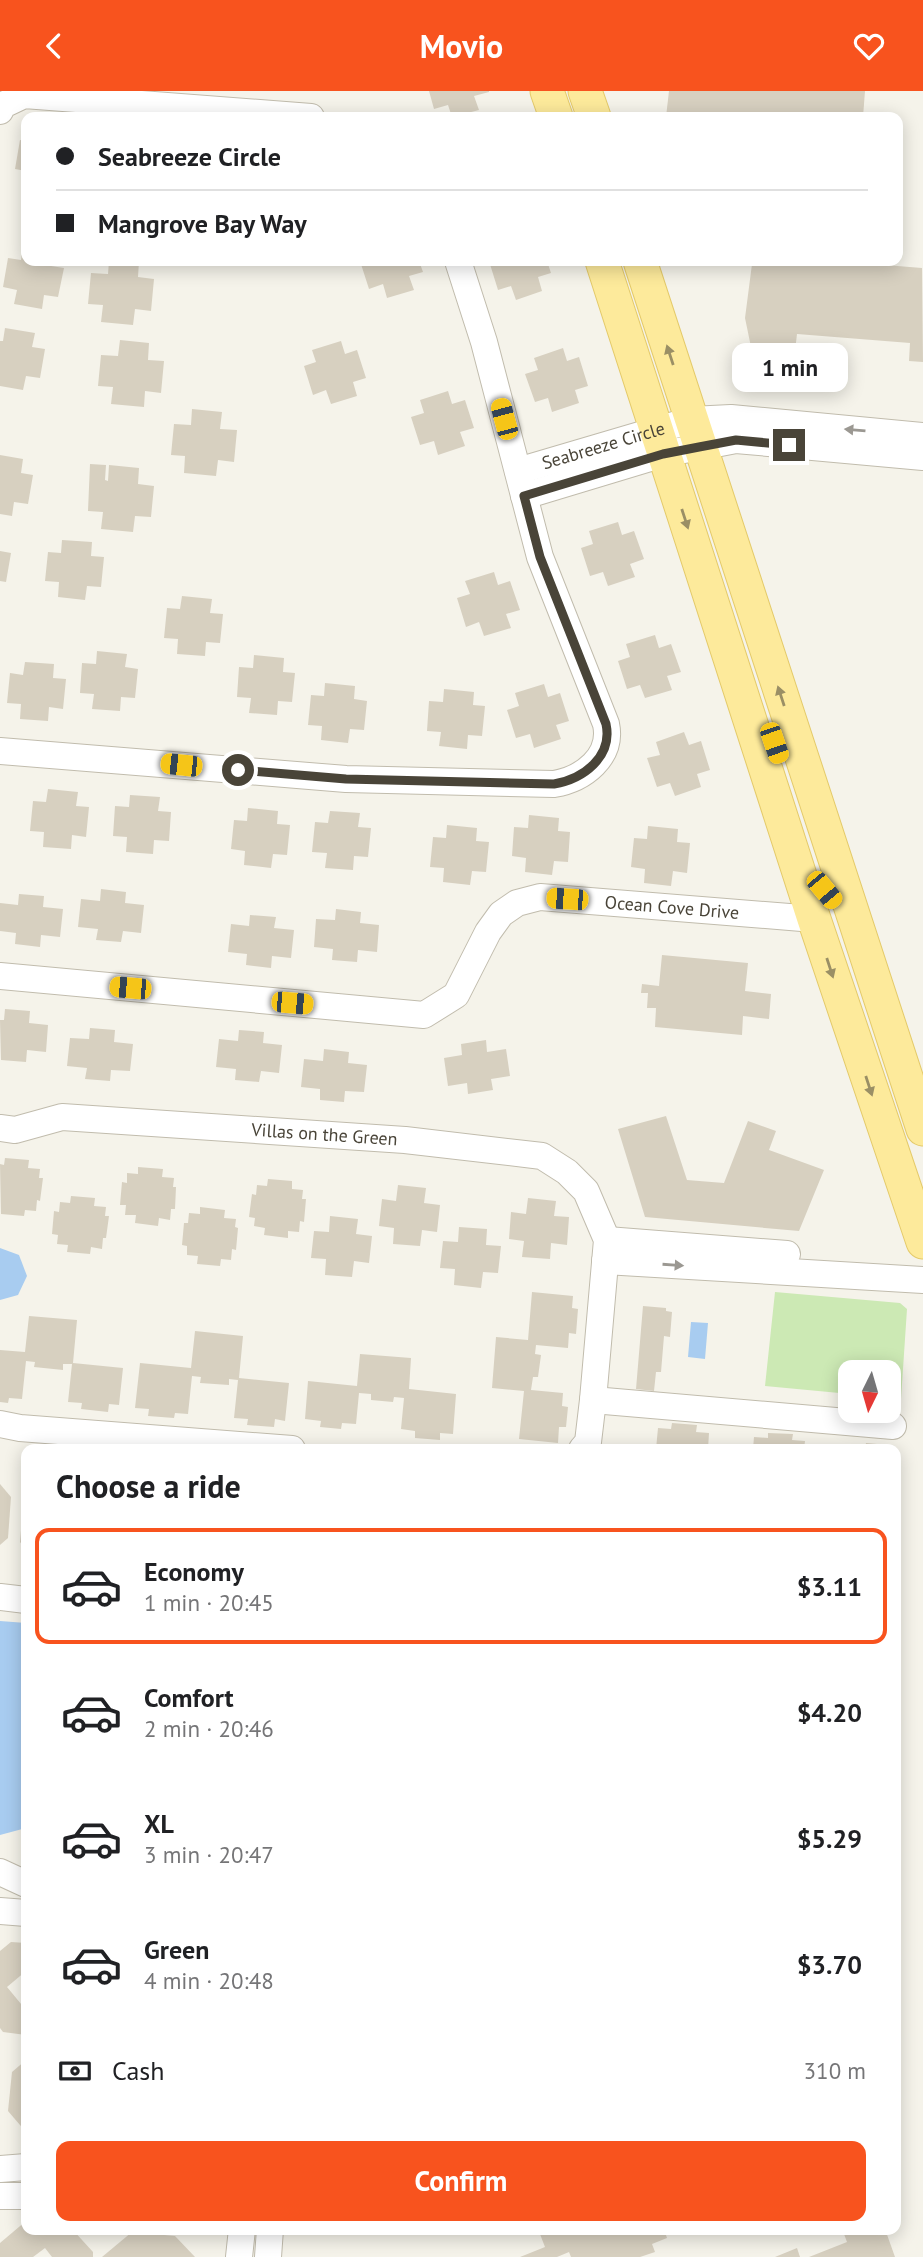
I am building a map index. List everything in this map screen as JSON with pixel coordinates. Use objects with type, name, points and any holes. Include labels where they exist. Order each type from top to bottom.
[{"type":"main road","points":[[547,91],[554,112]]},
{"type":"main road","points":[[585,91],[592,112]]},
{"type":"main road","points":[[603,266],[814,919],[923,1242]]},
{"type":"main road","points":[[642,266],[923,1129]]},
{"type":"main road","points":[[725,640],[765,719],[824,890],[856,924]]},
{"type":"main road","points":[[883,1128],[908,1138],[923,1179]]},
{"type":"street","points":[[0,111],[3,105],[24,95],[246,112]]},
{"type":"street","points":[[0,751],[346,779],[554,784],[572,781],[587,772],[599,758],[607,730],[540,557],[484,342],[460,266]]},
{"type":"street","points":[[695,434],[731,418],[923,436]]},
{"type":"street","points":[[695,434],[923,457]]},
{"type":"street","name":"Seabreeze Circle","points":[[521,484],[659,442],[695,434]]},
{"type":"street","name":"Ocean Cove Drive","points":[[0,976],[424,1015],[456,995],[488,932],[501,914],[517,903],[540,897],[814,919]]},
{"type":"street","name":"Villas on the Green","points":[[0,1128],[15,1129],[62,1117],[405,1140],[542,1156],[567,1172],[586,1191],[606,1250],[593,1400],[586,1444]]},
{"type":"street","points":[[606,1250],[923,1264]]},
{"type":"street","points":[[606,1250],[923,1280]]},
{"type":"street","points":[[593,1400],[893,1426]]},
{"type":"street","points":[[0,1424],[20,1428],[227,1444]]},
{"type":"street","points":[[0,1597],[21,1599]]},
{"type":"street","points":[[0,1872],[21,1882]]},
{"type":"street","points":[[0,1911],[21,1913]]},
{"type":"street","points":[[0,2169],[21,2167]]},
{"type":"street","points":[[0,2196],[21,2196]]},
{"type":"street","points":[[239,2257],[241,2235]]},
{"type":"street","points":[[268,2257],[270,2235]]},
{"type":"green space","points":[[775,1292],[900,1303],[907,1309],[901,1399],[901,1360],[838,1360],[838,1393],[765,1386]]},
{"type":"water","points":[[0,1248],[19,1255],[27,1276],[18,1295],[0,1300]]},
{"type":"water","points":[[691,1322],[708,1323],[705,1359],[688,1357]]},
{"type":"water","points":[[0,1621],[21,1623],[21,1829],[0,1835]]},
{"type":"building","points":[[429,91],[489,91],[474,96],[479,110],[450,112],[448,105],[434,109]]},
{"type":"building","points":[[669,91],[865,91],[863,112],[667,112]]},
{"type":"building","points":[[20,140],[21,140],[21,170],[15,169]]},
{"type":"building","points":[[8,258],[21,260],[21,266],[64,268],[58,297],[44,295],[42,309],[14,304],[17,290],[3,287]]},
{"type":"building","points":[[109,266],[139,266],[138,277],[154,279],[151,311],[135,309],[133,325],[101,322],[103,305],[88,304],[91,273],[108,274]]},
{"type":"building","points":[[362,266],[421,266],[423,272],[409,276],[414,290],[387,298],[383,284],[369,289]]},
{"type":"building","points":[[491,266],[549,266],[551,273],[538,277],[542,291],[516,300],[511,286],[498,290]]},
{"type":"building","points":[[752,266],[922,268],[923,362],[909,361],[910,343],[797,334],[795,351],[751,347],[745,318]]},
{"type":"building","points":[[5,328],[35,333],[32,347],[45,349],[40,378],[26,376],[23,390],[0,386],[0,341],[3,341]]},
{"type":"building","points":[[120,340],[149,343],[148,360],[164,361],[161,393],[145,391],[144,407],[111,404],[113,387],[98,386],[101,355],[118,356]]},
{"type":"building","points":[[341,341],[345,354],[357,350],[366,378],[353,382],[357,396],[331,404],[326,390],[313,395],[304,366],[316,362],[312,350]]},
{"type":"building","points":[[563,348],[567,361],[579,357],[588,386],[575,390],[579,403],[552,412],[548,398],[535,402],[525,374],[538,370],[534,358]]},
{"type":"building","points":[[448,391],[452,404],[465,400],[474,428],[460,432],[465,446],[438,455],[434,441],[420,445],[411,417],[424,413],[420,400]]},
{"type":"building","points":[[192,409],[222,412],[220,429],[237,430],[234,462],[218,460],[216,476],[184,473],[185,456],[171,455],[174,424],[191,425]]},
{"type":"building","points":[[0,455],[23,459],[21,473],[33,475],[28,504],[14,502],[12,516],[0,514]]},
{"type":"building","points":[[90,464],[106,465],[105,480],[108,481],[109,465],[139,468],[138,484],[154,486],[151,517],[135,516],[133,532],[101,529],[103,512],[88,511]]},
{"type":"building","points":[[618,522],[622,535],[634,531],[644,559],[630,564],[635,577],[608,586],[603,572],[590,576],[581,548],[593,544],[589,531]]},
{"type":"building","points":[[62,540],[92,542],[91,556],[104,557],[101,587],[87,586],[85,600],[58,597],[59,582],[45,581],[48,552],[61,553]]},
{"type":"building","points":[[0,551],[11,553],[6,582],[0,581]]},
{"type":"building","points":[[494,572],[498,585],[510,581],[520,610],[506,614],[511,628],[484,636],[479,622],[466,627],[457,598],[470,594],[465,581]]},
{"type":"building","points":[[182,596],[212,599],[210,613],[223,614],[220,643],[206,642],[205,656],[177,654],[178,639],[164,638],[167,608],[180,609]]},
{"type":"building","points":[[655,635],[659,648],[671,644],[681,672],[667,676],[672,690],[645,698],[640,685],[627,689],[618,661],[630,657],[626,644]]},
{"type":"building","points":[[97,651],[127,654],[125,667],[138,669],[135,698],[121,697],[120,711],[92,709],[94,694],[80,693],[82,663],[96,664]]},
{"type":"building","points":[[254,655],[284,658],[283,672],[295,673],[292,702],[278,701],[277,715],[249,713],[251,698],[237,697],[239,667],[253,668]]},
{"type":"building","points":[[25,662],[54,664],[53,678],[66,679],[63,709],[49,707],[48,721],[20,719],[21,704],[7,703],[10,673],[23,675]]},
{"type":"building","points":[[325,683],[355,686],[354,699],[367,701],[364,730],[350,729],[348,743],[321,740],[322,726],[308,725],[311,695],[324,696]]},
{"type":"building","points":[[544,684],[548,697],[560,693],[569,721],[556,725],[561,739],[534,748],[530,734],[516,738],[507,710],[519,706],[515,693]]},
{"type":"building","points":[[444,689],[474,692],[473,705],[485,706],[482,736],[468,735],[467,749],[439,746],[441,732],[427,731],[429,701],[443,702]]},
{"type":"building","points":[[684,732],[689,745],[701,741],[710,770],[697,774],[701,787],[675,796],[670,783],[657,787],[647,758],[660,755],[656,742]]},
{"type":"building","points":[[48,789],[78,792],[76,806],[89,807],[86,837],[72,835],[71,849],[43,847],[44,832],[30,831],[33,801],[46,802]]},
{"type":"building","points":[[130,795],[160,797],[158,811],[171,812],[169,841],[154,840],[153,854],[126,852],[127,837],[113,836],[115,806],[129,807]]},
{"type":"building","points":[[248,808],[278,811],[277,824],[290,825],[287,855],[273,854],[271,868],[244,865],[245,851],[231,849],[234,820],[247,821]]},
{"type":"building","points":[[330,811],[360,813],[358,827],[371,828],[368,857],[354,856],[353,870],[325,868],[327,853],[312,852],[315,822],[328,823]]},
{"type":"building","points":[[529,815],[559,818],[558,831],[570,832],[568,862],[554,861],[552,875],[525,872],[526,858],[512,856],[514,827],[528,828]]},
{"type":"building","points":[[447,825],[477,828],[476,841],[489,842],[486,872],[472,871],[470,885],[443,882],[444,868],[430,867],[433,837],[446,838]]},
{"type":"building","points":[[648,826],[678,829],[677,842],[690,843],[687,873],[673,871],[671,886],[644,883],[645,869],[631,867],[634,838],[647,839]]},
{"type":"building","points":[[101,889],[126,892],[125,903],[144,905],[141,933],[123,931],[121,942],[96,940],[98,929],[78,927],[81,899],[100,901]]},
{"type":"building","points":[[19,894],[44,896],[43,907],[63,909],[60,937],[41,935],[40,947],[15,944],[16,933],[0,931],[0,903],[18,905]]},
{"type":"building","points":[[336,909],[361,912],[360,923],[379,925],[377,952],[358,950],[357,962],[332,960],[333,949],[314,947],[316,919],[335,920]]},
{"type":"building","points":[[250,915],[276,917],[274,928],[294,930],[291,958],[272,956],[271,968],[246,965],[247,954],[228,952],[231,924],[249,926]]},
{"type":"building","points":[[662,955],[748,963],[745,991],[771,994],[769,1019],[743,1016],[742,1035],[655,1027],[656,1008],[647,1008],[648,993],[641,993],[642,984],[659,986]]},
{"type":"building","points":[[5,1009],[30,1011],[29,1023],[48,1025],[46,1052],[27,1050],[26,1062],[1,1060],[0,1020],[4,1020]]},
{"type":"building","points":[[90,1028],[115,1030],[114,1042],[133,1044],[130,1071],[111,1070],[110,1081],[85,1079],[87,1068],[67,1066],[70,1038],[89,1039]]},
{"type":"building","points":[[239,1030],[264,1032],[263,1043],[282,1045],[279,1073],[261,1071],[259,1082],[235,1080],[236,1069],[216,1067],[219,1039],[238,1041]]},
{"type":"building","points":[[486,1040],[487,1052],[506,1049],[510,1076],[491,1079],[493,1090],[468,1094],[467,1083],[448,1086],[444,1058],[462,1055],[461,1044]]},
{"type":"building","points":[[324,1049],[349,1052],[348,1063],[367,1065],[364,1092],[345,1091],[344,1102],[320,1100],[320,1089],[301,1087],[304,1059],[323,1061]]},
{"type":"building","points":[[666,1116],[687,1180],[724,1183],[748,1121],[776,1131],[769,1150],[824,1170],[799,1231],[645,1217],[618,1129]]},
{"type":"building","points":[[5,1158],[29,1160],[28,1168],[40,1169],[39,1178],[43,1178],[36,1211],[25,1210],[24,1216],[1,1214],[0,1164],[4,1165]]},
{"type":"building","points":[[138,1167],[163,1169],[162,1177],[174,1178],[175,1209],[171,1209],[170,1220],[159,1218],[158,1226],[135,1223],[136,1215],[125,1215],[126,1205],[120,1205],[122,1182],[127,1183],[127,1173],[138,1174]]},
{"type":"building","points":[[268,1179],[292,1181],[292,1189],[303,1190],[302,1199],[306,1199],[304,1222],[300,1221],[299,1232],[288,1231],[288,1238],[264,1235],[265,1228],[254,1226],[255,1218],[249,1217],[252,1194],[256,1195],[257,1185],[267,1186]]},
{"type":"building","points":[[398,1185],[426,1188],[424,1203],[440,1205],[437,1232],[422,1230],[420,1246],[393,1244],[394,1228],[379,1226],[382,1199],[396,1201]]},
{"type":"building","points":[[71,1196],[95,1198],[94,1206],[106,1207],[105,1216],[109,1216],[102,1249],[91,1247],[90,1254],[67,1252],[68,1245],[57,1244],[58,1235],[52,1234],[54,1211],[59,1212],[60,1202],[70,1203]]},
{"type":"building","points":[[528,1198],[556,1201],[554,1216],[569,1217],[567,1245],[551,1243],[550,1259],[522,1257],[524,1241],[509,1239],[511,1212],[526,1214]]},
{"type":"building","points":[[200,1207],[225,1210],[224,1218],[236,1219],[236,1250],[232,1249],[231,1260],[221,1259],[220,1266],[197,1264],[198,1256],[187,1255],[187,1246],[182,1245],[184,1223],[188,1223],[189,1213],[200,1214]]},
{"type":"building","points":[[330,1216],[358,1219],[356,1234],[372,1236],[369,1263],[354,1261],[352,1277],[325,1275],[326,1259],[311,1258],[314,1231],[329,1232]]},
{"type":"building","points":[[459,1227],[487,1229],[486,1245],[501,1246],[498,1273],[483,1272],[481,1288],[454,1285],[455,1269],[440,1268],[443,1241],[458,1242]]},
{"type":"building","points":[[532,1292],[573,1296],[572,1308],[578,1309],[576,1334],[569,1333],[568,1348],[536,1345],[535,1354],[541,1355],[538,1377],[533,1377],[531,1390],[563,1393],[562,1406],[568,1407],[566,1427],[559,1427],[558,1443],[519,1439],[524,1391],[492,1388],[496,1337],[528,1340]]},
{"type":"building","points":[[643,1306],[666,1308],[666,1311],[672,1312],[670,1337],[664,1336],[661,1372],[656,1372],[654,1391],[636,1389]]},
{"type":"building","points":[[29,1316],[77,1320],[73,1363],[123,1368],[119,1405],[109,1404],[108,1412],[81,1409],[82,1403],[68,1402],[72,1364],[63,1364],[63,1370],[34,1367],[35,1362],[26,1361],[22,1399],[9,1398],[8,1403],[0,1402],[0,1350],[25,1352]]},
{"type":"building","points":[[195,1331],[243,1336],[239,1378],[289,1383],[285,1421],[275,1419],[274,1427],[247,1425],[248,1419],[234,1418],[238,1380],[229,1379],[229,1385],[200,1383],[201,1377],[192,1376],[188,1414],[175,1413],[174,1418],[148,1416],[149,1409],[135,1408],[140,1363],[191,1368]]},
{"type":"building","points":[[360,1354],[411,1358],[409,1389],[456,1394],[453,1434],[440,1433],[440,1440],[415,1438],[415,1431],[401,1429],[404,1398],[394,1397],[393,1402],[371,1400],[371,1394],[359,1393],[356,1424],[342,1423],[341,1429],[320,1427],[321,1421],[305,1419],[308,1381],[357,1386]]},
{"type":"building","points":[[672,1423],[697,1425],[696,1432],[709,1433],[708,1444],[656,1444],[658,1428],[671,1429]]},
{"type":"building","points":[[768,1433],[793,1434],[792,1440],[805,1441],[805,1444],[753,1444],[754,1437],[768,1438]]},
{"type":"building","points":[[0,1484],[11,1497],[8,1538],[0,1545]]},
{"type":"building","points":[[11,1942],[21,1943],[21,1975],[7,1987],[21,2004],[21,2034],[3,2032],[0,2028],[0,1951]]},
{"type":"building","points":[[21,2064],[21,2126],[8,2111],[12,2072]]},
{"type":"building","points":[[21,2225],[21,2235],[77,2235],[93,2252],[93,2257],[52,2257],[45,2248],[33,2257],[0,2257],[0,2243]]},
{"type":"building","points":[[128,2235],[164,2235],[175,2236],[195,2257],[102,2257]]},
{"type":"building","points":[[540,2235],[666,2235],[667,2238],[652,2244],[655,2252],[640,2257],[571,2257],[569,2252],[557,2257],[520,2257],[545,2247]]},
{"type":"building","points":[[844,2235],[887,2235],[895,2257],[809,2257],[847,2242]]},
{"type":"building","points":[[797,2248],[800,2257],[775,2257]]},
{"type":"route","points":[[238,770],[346,779],[554,784],[572,781],[587,772],[599,758],[607,737],[606,724],[540,557],[524,496],[663,454],[699,447],[736,440],[789,445]]}]
